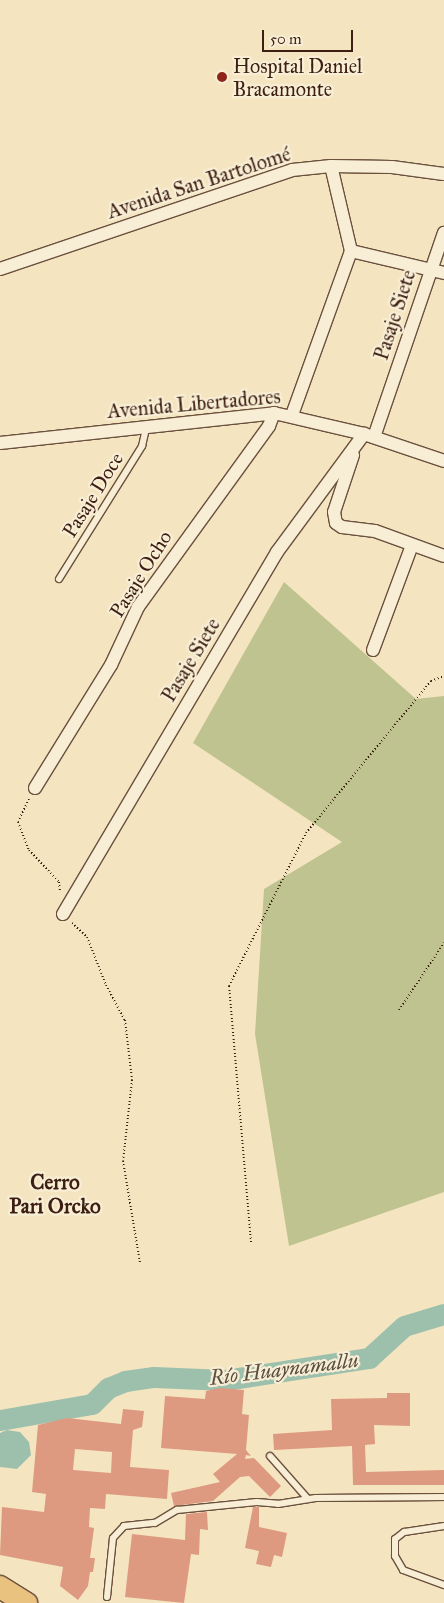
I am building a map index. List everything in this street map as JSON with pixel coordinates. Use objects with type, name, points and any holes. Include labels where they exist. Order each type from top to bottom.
[{"type":"highway","points":[[0,1587],[26,1603]]},
{"type":"street","name":"Avenida San Bartolomé","points":[[0,269],[292,170],[331,166],[392,167],[444,174]]},
{"type":"street","points":[[292,415],[352,251],[331,166]]},
{"type":"street","name":"Pasaje Siete","points":[[63,914],[277,552],[354,450],[369,436],[444,233]]},
{"type":"street","points":[[352,251],[430,268],[444,273]]},
{"type":"street","name":"Avenida Libertadores","points":[[0,443],[147,425],[274,413],[292,415],[369,436],[444,461]]},
{"type":"street","name":"Pasaje Ocho","points":[[34,788],[111,665],[138,607],[269,426],[274,413]]},
{"type":"street","points":[[354,450],[352,464],[334,512],[336,523],[342,527],[375,531],[444,556]]},
{"type":"street","points":[[373,650],[412,544]]},
{"type":"lane","name":"Pasaje Doce","points":[[59,580],[142,446],[147,425]]},
{"type":"lane","points":[[270,1456],[308,1500]]},
{"type":"lane","points":[[107,1597],[113,1538],[124,1526],[155,1523],[177,1510],[308,1500],[444,1497]]},
{"type":"lane","points":[[444,1526],[404,1532],[395,1538],[395,1556],[403,1570],[444,1585]]},
{"type":"path","points":[[251,1242],[229,986],[306,833],[431,682],[444,676]]},
{"type":"path","points":[[34,788],[18,822],[29,850],[59,882],[63,914],[87,937],[106,985],[125,1020],[132,1080],[123,1161],[140,1263]]},
{"type":"path","points":[[399,1010],[444,943]]},
{"type":"shaded area","points":[[284,582],[416,699],[444,696],[444,1192],[289,1246],[255,1034],[264,889],[342,842],[193,743]]},
{"type":"shaded area","points":[[7,1430],[20,1432],[29,1442],[31,1455],[17,1469],[0,1467],[0,1433]]},
{"type":"building","points":[[220,1388],[244,1390],[242,1414],[249,1415],[246,1450],[251,1456],[246,1455],[245,1459],[254,1458],[281,1486],[270,1497],[249,1476],[240,1477],[213,1501],[174,1506],[171,1493],[220,1482],[213,1474],[237,1454],[161,1448],[165,1396],[205,1399],[206,1391]]},
{"type":"building","points":[[387,1393],[410,1393],[410,1426],[374,1425],[375,1444],[365,1445],[366,1472],[444,1470],[444,1485],[353,1485],[352,1446],[274,1450],[273,1434],[332,1430],[331,1399],[387,1398]]},
{"type":"building","points":[[123,1409],[144,1411],[142,1427],[133,1430],[130,1467],[169,1470],[167,1499],[106,1494],[105,1509],[90,1508],[89,1527],[94,1528],[90,1558],[95,1558],[88,1586],[78,1600],[60,1586],[63,1567],[0,1555],[2,1507],[44,1512],[46,1494],[32,1492],[38,1425],[67,1418],[121,1424]],"holes":[[[75,1449],[112,1452],[111,1473],[73,1470]]]},
{"type":"building","points":[[253,1507],[259,1507],[259,1527],[287,1533],[282,1557],[274,1555],[271,1567],[256,1564],[259,1551],[245,1548]]},
{"type":"building","points":[[207,1512],[208,1530],[200,1529],[199,1555],[191,1554],[184,1603],[125,1597],[132,1534],[185,1540],[186,1514]]},
{"type":"waterway","name":"Río Huaynamallu","points":[[0,1420],[92,1404],[108,1388],[125,1381],[154,1377],[225,1380],[369,1358],[404,1326],[444,1314]]},
{"type":"place","name":"Hospital Daniel Bracamonte","points":[[222,77]]},
{"type":"district","name":"Cerro Pari Orcko","points":[[55,1194]]}]
